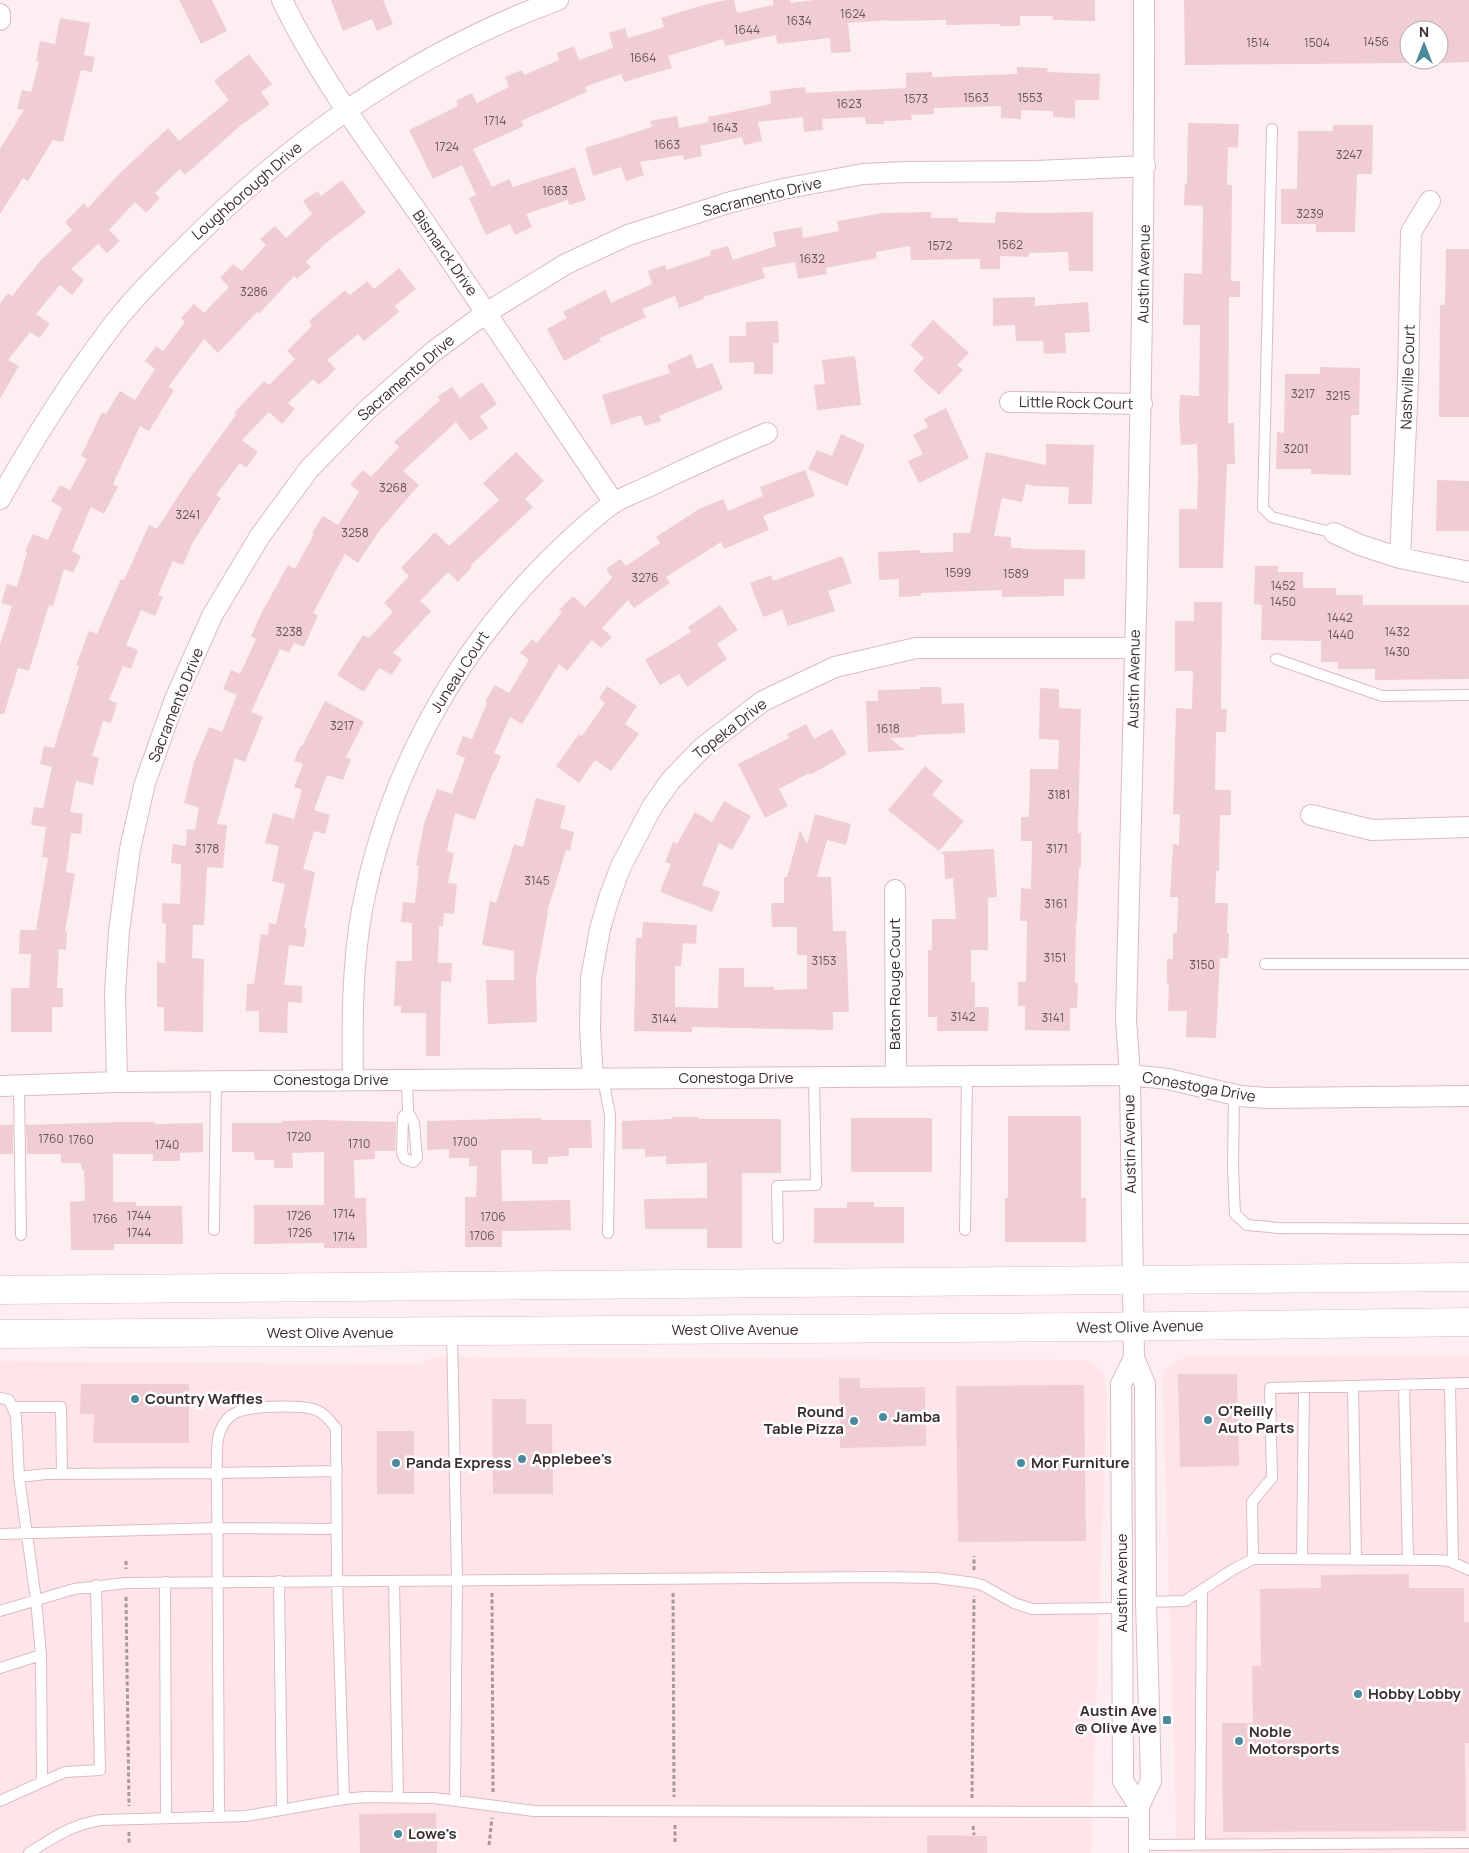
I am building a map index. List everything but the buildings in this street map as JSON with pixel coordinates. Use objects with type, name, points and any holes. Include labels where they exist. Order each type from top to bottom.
[{"type":"main road","points":[[0,1290],[1469,1277]]},
{"type":"main road","name":"West Olive Avenue","points":[[0,1334],[1134,1327],[1469,1322]]},
{"type":"street","name":"Bismarck Drive","points":[[282,0],[318,67],[614,503]]},
{"type":"street","name":"Austin Avenue","points":[[1140,1849],[1139,1809],[1151,1781],[1146,1602],[1146,1384],[1134,1358],[1130,1074],[1126,1020],[1142,404],[1145,166],[1144,0]]},
{"type":"street","name":"Loughborough Drive","points":[[0,499],[29,447],[101,341],[151,281],[225,207],[301,143],[372,93],[452,47],[550,1]]},
{"type":"street","points":[[0,14],[0,20]]},
{"type":"street","name":"Sacramento Drive","points":[[117,1082],[115,992],[119,931],[130,849],[145,783],[175,699],[212,616],[260,536],[310,469],[368,409],[434,351],[486,313],[566,264],[628,236],[731,202],[783,189],[863,174],[1037,171],[1145,166]]},
{"type":"street","name":"Nashville Court","points":[[1400,558],[1408,381],[1411,232],[1430,201]]},
{"type":"street","name":"Little Rock Court","points":[[1010,402],[1142,404]]},
{"type":"street","name":"Juneau Court","points":[[353,1080],[352,1015],[356,952],[362,910],[371,869],[383,828],[414,748],[444,692],[493,622],[520,589],[564,545],[614,503],[767,433]]},
{"type":"street","points":[[1334,533],[1360,545],[1400,558],[1469,572]]},
{"type":"street","name":"Topeka Drive","points":[[598,1079],[590,1029],[591,978],[600,929],[609,898],[621,866],[652,807],[670,780],[702,748],[763,701],[835,667],[907,650],[916,648],[1135,648]]},
{"type":"street","points":[[1311,815],[1372,830],[1469,828]]},
{"type":"street","name":"Baton Rouge Court","points":[[895,890],[896,1077]]},
{"type":"street","name":"Conestoga Drive","points":[[10,1086],[117,1082],[814,1078],[1130,1074],[1168,1079],[1234,1094],[1267,1098],[1469,1096]]},
{"type":"street","name":"Austin Avenue","points":[[1134,1358],[1121,1384],[1123,1781],[1139,1809]]},
{"type":"street","points":[[1121,1487],[1135,1509],[1136,1576],[1146,1602]]},
{"type":"street","points":[[1122,1608],[1129,1614],[1135,1626],[1137,1694],[1149,1715]]},
{"type":"lane","points":[[1272,129],[1263,508],[1272,517],[1334,533]]},
{"type":"lane","points":[[1276,659],[1382,696],[1469,695]]},
{"type":"lane","points":[[1265,964],[1469,964]]},
{"type":"lane","points":[[965,1230],[966,1076]]},
{"type":"lane","points":[[778,1238],[777,1186],[816,1185],[814,1078]]},
{"type":"lane","points":[[407,1079],[408,1112]]},
{"type":"lane","points":[[598,1079],[610,1115],[608,1232]]},
{"type":"lane","points":[[214,1230],[216,1081]]},
{"type":"lane","points":[[10,1086],[21,1236]]},
{"type":"lane","points":[[1234,1094],[1233,1167],[1235,1214],[1247,1225],[1279,1228],[1469,1229]]},
{"type":"lane","points":[[452,1332],[456,1580],[455,1800]]},
{"type":"lane","points":[[1450,1384],[1453,1563]]},
{"type":"lane","points":[[1253,1559],[1252,1502],[1272,1478],[1270,1388],[1469,1384]]},
{"type":"lane","points":[[1404,1385],[1408,1560]]},
{"type":"lane","points":[[1353,1386],[1356,1560]]},
{"type":"lane","points":[[1302,1559],[1304,1387]]},
{"type":"lane","points":[[0,1398],[9,1400],[16,1416],[19,1477],[36,1600],[41,1654],[42,1782]]},
{"type":"lane","points":[[12,1407],[61,1407],[62,1474]]},
{"type":"lane","points":[[219,1817],[217,1447],[222,1426],[232,1414],[250,1408],[312,1409],[325,1415],[336,1428],[337,1581],[344,1799]]},
{"type":"lane","points":[[19,1477],[62,1474],[337,1471]]},
{"type":"lane","points":[[0,1534],[217,1528],[337,1529]]},
{"type":"lane","points":[[1146,1602],[1185,1601],[1232,1570],[1253,1559],[1435,1560],[1453,1563],[1469,1570]]},
{"type":"lane","points":[[0,1611],[74,1589],[126,1582],[910,1577],[982,1585],[1014,1603],[1032,1609],[1122,1608]]},
{"type":"lane","points":[[279,1581],[282,1810]]},
{"type":"lane","points":[[394,1581],[398,1798]]},
{"type":"lane","points":[[165,1582],[166,1818]]},
{"type":"lane","points":[[0,1801],[66,1772],[100,1770],[96,1585]]},
{"type":"lane","points":[[1200,1845],[1202,1591]]},
{"type":"lane","points":[[0,1668],[41,1654]]},
{"type":"lane","points":[[29,1853],[66,1830],[82,1823],[129,1818],[246,1816],[344,1799],[434,1798],[534,1810],[973,1811],[1139,1809]]},
{"type":"lane","points":[[1140,1849],[1200,1845],[1469,1843]]},
{"type":"path","points":[[974,1556],[974,1835]]},
{"type":"path","points":[[126,1561],[129,1844]]},
{"type":"path","points":[[673,1579],[675,1844]]},
{"type":"path","points":[[490,1845],[493,1804],[492,1593]]},
{"type":"shaded area","points":[[1469,1355],[1469,1853],[1177,1853],[1162,1371],[1187,1356]]},
{"type":"shaded area","points":[[436,1357],[1084,1360],[1103,1371],[1107,1395],[1091,1853],[0,1853],[0,1361],[417,1364]]},
{"type":"place","name":"Country Waffles","points":[[135,1399]]},
{"type":"place","name":"Jamba","points":[[883,1417]]},
{"type":"place","name":"O'Reilly Auto Parts","points":[[1208,1420]]},
{"type":"place","name":"Round Table Pizza","points":[[854,1421]]},
{"type":"place","name":"Applebee's","points":[[522,1459]]},
{"type":"place","name":"Panda Express","points":[[396,1463]]},
{"type":"place","name":"Mor Furniture","points":[[1021,1463]]},
{"type":"place","name":"Hobby Lobby","points":[[1358,1694]]},
{"type":"place","name":"Austin Ave @ Olive Ave","points":[[1167,1720]]},
{"type":"place","name":"Noble Motorsports","points":[[1239,1741]]},
{"type":"place","name":"Lowe's","points":[[398,1834]]}]
